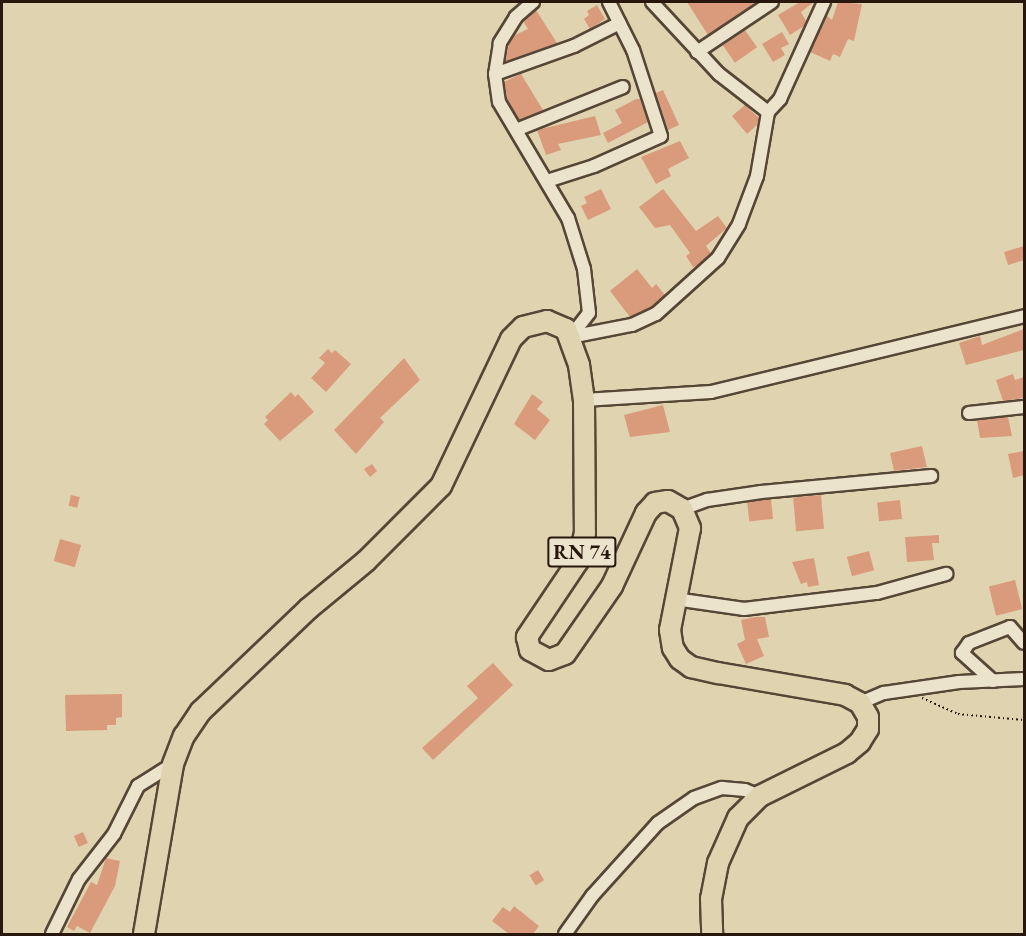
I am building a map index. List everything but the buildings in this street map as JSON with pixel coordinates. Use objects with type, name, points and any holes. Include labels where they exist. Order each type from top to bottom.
[{"type":"main road","points":[[144,934],[173,764],[184,736],[201,711],[308,609],[366,561],[441,486],[511,339],[523,327],[547,321],[560,324],[570,337]]},
{"type":"main road","name":"RN 74","points":[[570,337],[576,348],[584,400],[583,547],[578,561],[527,637],[530,650],[549,660],[565,654],[612,586],[650,507],[668,501],[682,509]]},
{"type":"main road","points":[[682,509],[690,528],[675,600],[670,639],[680,659],[692,667],[765,683],[834,692],[860,703],[868,717],[868,729],[860,742],[827,764],[760,796],[738,818],[723,846],[711,898],[712,934]]},
{"type":"street","points":[[533,2],[516,17],[500,43],[495,74],[498,102],[568,218],[584,269],[589,314],[570,337]]},
{"type":"street","points":[[547,181],[594,166],[661,136],[633,50],[609,2]]},
{"type":"street","points":[[697,52],[772,2]]},
{"type":"street","points":[[570,337],[632,325],[656,314],[718,258],[739,224],[757,176],[768,112],[780,99],[824,2]]},
{"type":"street","points":[[659,4],[697,52],[768,112]]},
{"type":"street","points":[[495,74],[573,46],[620,23]]},
{"type":"street","points":[[516,130],[623,87]]},
{"type":"street","points":[[584,400],[711,392],[1024,316]]},
{"type":"street","points":[[969,413],[1024,406]]},
{"type":"street","points":[[682,509],[707,500],[750,494],[931,476]]},
{"type":"street","points":[[675,600],[744,609],[878,593],[946,574]]},
{"type":"street","points":[[993,681],[962,653],[969,643],[1010,627],[1024,643]]},
{"type":"street","points":[[860,703],[884,693],[910,689],[1024,679]]},
{"type":"street","points":[[52,934],[79,879],[114,834],[138,786],[173,764]]},
{"type":"street","points":[[565,934],[592,896],[658,823],[694,798],[722,788],[744,789],[760,796]]},
{"type":"path","points":[[910,689],[931,705],[958,714],[1024,720]]}]
